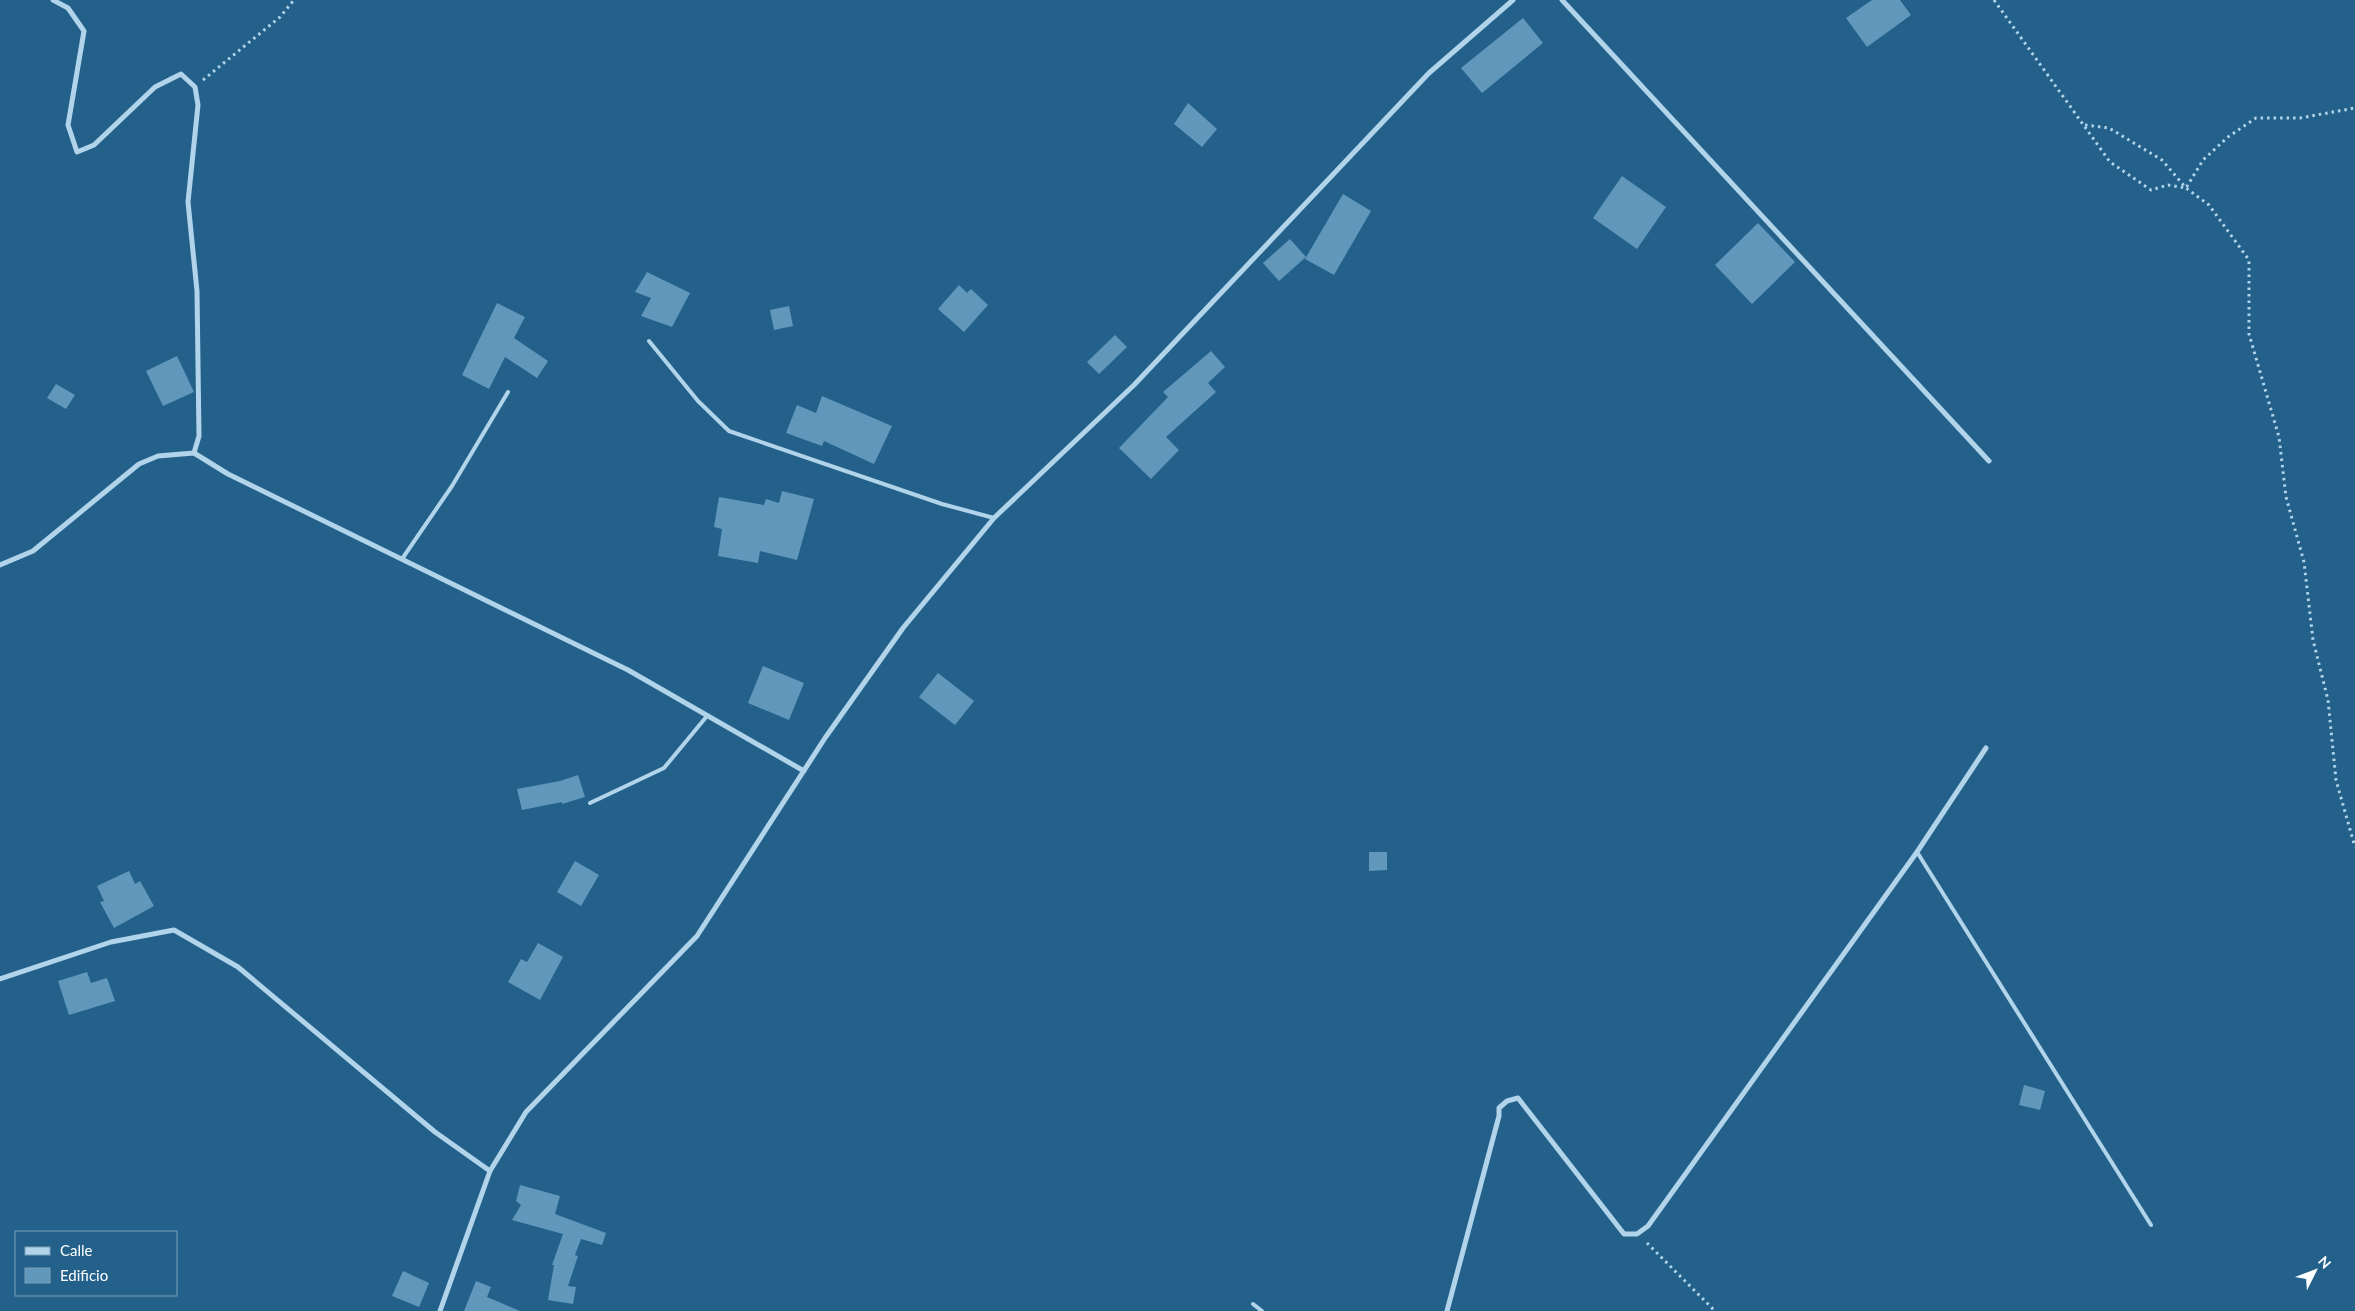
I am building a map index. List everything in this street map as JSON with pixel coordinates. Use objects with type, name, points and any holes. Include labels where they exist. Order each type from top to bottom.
[{"type":"street","points":[[53,0],[68,8],[84,31],[68,125],[77,152],[94,145],[154,87],[181,74],[195,87],[198,105],[188,202],[197,291],[199,436],[194,453]]},
{"type":"street","points":[[440,1311],[490,1171],[526,1112],[697,936],[804,772],[824,738],[904,628],[994,518],[1134,386],[1429,73],[1513,0]]},
{"type":"street","points":[[1562,0],[1989,461]]},
{"type":"street","points":[[0,565],[33,551],[116,485],[139,464],[158,456],[194,453],[228,474],[628,670],[804,772]]},
{"type":"street","points":[[1447,1311],[1499,1116],[1499,1108],[1507,1101],[1518,1098],[1624,1234],[1637,1234],[1648,1226],[1917,852],[1986,748]]},
{"type":"street","points":[[0,979],[111,942],[174,930],[238,967],[435,1132],[490,1171]]},
{"type":"lane","points":[[649,341],[698,401],[729,431],[942,504],[994,518]]},
{"type":"lane","points":[[402,559],[452,486],[508,392]]},
{"type":"lane","points":[[590,803],[664,768],[707,716]]},
{"type":"lane","points":[[1917,852],[2151,1225]]},
{"type":"lane","points":[[1253,1304],[1262,1311]]},
{"type":"path","points":[[195,87],[280,17],[294,0]]},
{"type":"path","points":[[1994,0],[2110,162],[2151,190],[2168,185],[2186,188]]},
{"type":"path","points":[[2186,188],[2203,160],[2228,137],[2256,118],[2300,118],[2355,108]]},
{"type":"path","points":[[2085,125],[2109,128],[2162,160],[2186,188],[2210,205],[2249,260],[2249,334],[2279,437],[2286,497],[2304,562],[2312,640],[2328,700],[2336,780],[2355,847]]},
{"type":"path","points":[[1637,1234],[1714,1311]]},
{"type":"building","points":[[1872,0],[1900,0],[1911,15],[1867,47],[1846,18]]},
{"type":"building","points":[[1523,18],[1543,43],[1482,93],[1461,68]]},
{"type":"building","points":[[1188,103],[1217,129],[1202,147],[1174,124]]},
{"type":"building","points":[[1622,176],[1666,207],[1637,249],[1593,218]]},
{"type":"building","points":[[1343,194],[1371,211],[1334,275],[1305,259]]},
{"type":"building","points":[[1758,223],[1795,262],[1752,304],[1715,265]]},
{"type":"building","points":[[1290,239],[1306,257],[1279,281],[1263,263]]},
{"type":"building","points":[[647,272],[690,293],[672,327],[641,316],[651,298],[635,292]]},
{"type":"building","points":[[959,285],[967,293],[971,289],[988,305],[964,332],[938,309]]},
{"type":"building","points":[[497,303],[525,317],[514,338],[548,361],[537,378],[505,357],[489,389],[462,375]]},
{"type":"building","points":[[789,306],[793,326],[774,330],[770,310]]},
{"type":"building","points":[[1115,335],[1127,347],[1099,374],[1087,362]]},
{"type":"building","points":[[1211,351],[1225,367],[1208,383],[1216,392],[1166,437],[1179,450],[1151,479],[1119,448],[1168,397],[1163,392]]},
{"type":"building","points":[[177,356],[194,392],[163,406],[146,371]]},
{"type":"building","points":[[56,384],[75,395],[66,409],[47,398]]},
{"type":"building","points":[[822,396],[892,426],[874,464],[824,441],[822,446],[786,433],[797,405],[816,413]]},
{"type":"building","points":[[782,491],[814,499],[797,560],[760,551],[758,563],[718,556],[722,529],[714,527],[719,497],[764,505],[766,499],[779,503]]},
{"type":"building","points":[[763,666],[804,683],[789,720],[748,703]]},
{"type":"building","points":[[938,673],[974,701],[955,725],[919,697]]},
{"type":"building","points":[[578,775],[585,797],[562,804],[562,802],[522,810],[517,789],[560,781]]},
{"type":"building","points":[[1369,852],[1387,852],[1387,870],[1369,871]]},
{"type":"building","points":[[575,861],[599,875],[581,906],[557,892]]},
{"type":"building","points":[[129,871],[135,884],[140,881],[154,906],[114,928],[100,902],[104,901],[97,886]]},
{"type":"building","points":[[538,943],[563,957],[540,1000],[508,982],[521,959],[527,962]]},
{"type":"building","points":[[87,972],[91,983],[107,978],[115,1001],[69,1015],[58,981]]},
{"type":"building","points":[[2024,1085],[2045,1091],[2040,1110],[2019,1105]]},
{"type":"building","points":[[520,1185],[560,1196],[555,1214],[606,1233],[602,1245],[581,1239],[575,1255],[578,1256],[568,1286],[576,1287],[573,1304],[548,1300],[554,1265],[552,1265],[563,1234],[512,1220],[521,1205],[516,1201]]},
{"type":"building","points":[[403,1271],[429,1283],[419,1307],[392,1296]]},
{"type":"building","points":[[476,1281],[491,1287],[487,1297],[520,1311],[464,1311]]}]
